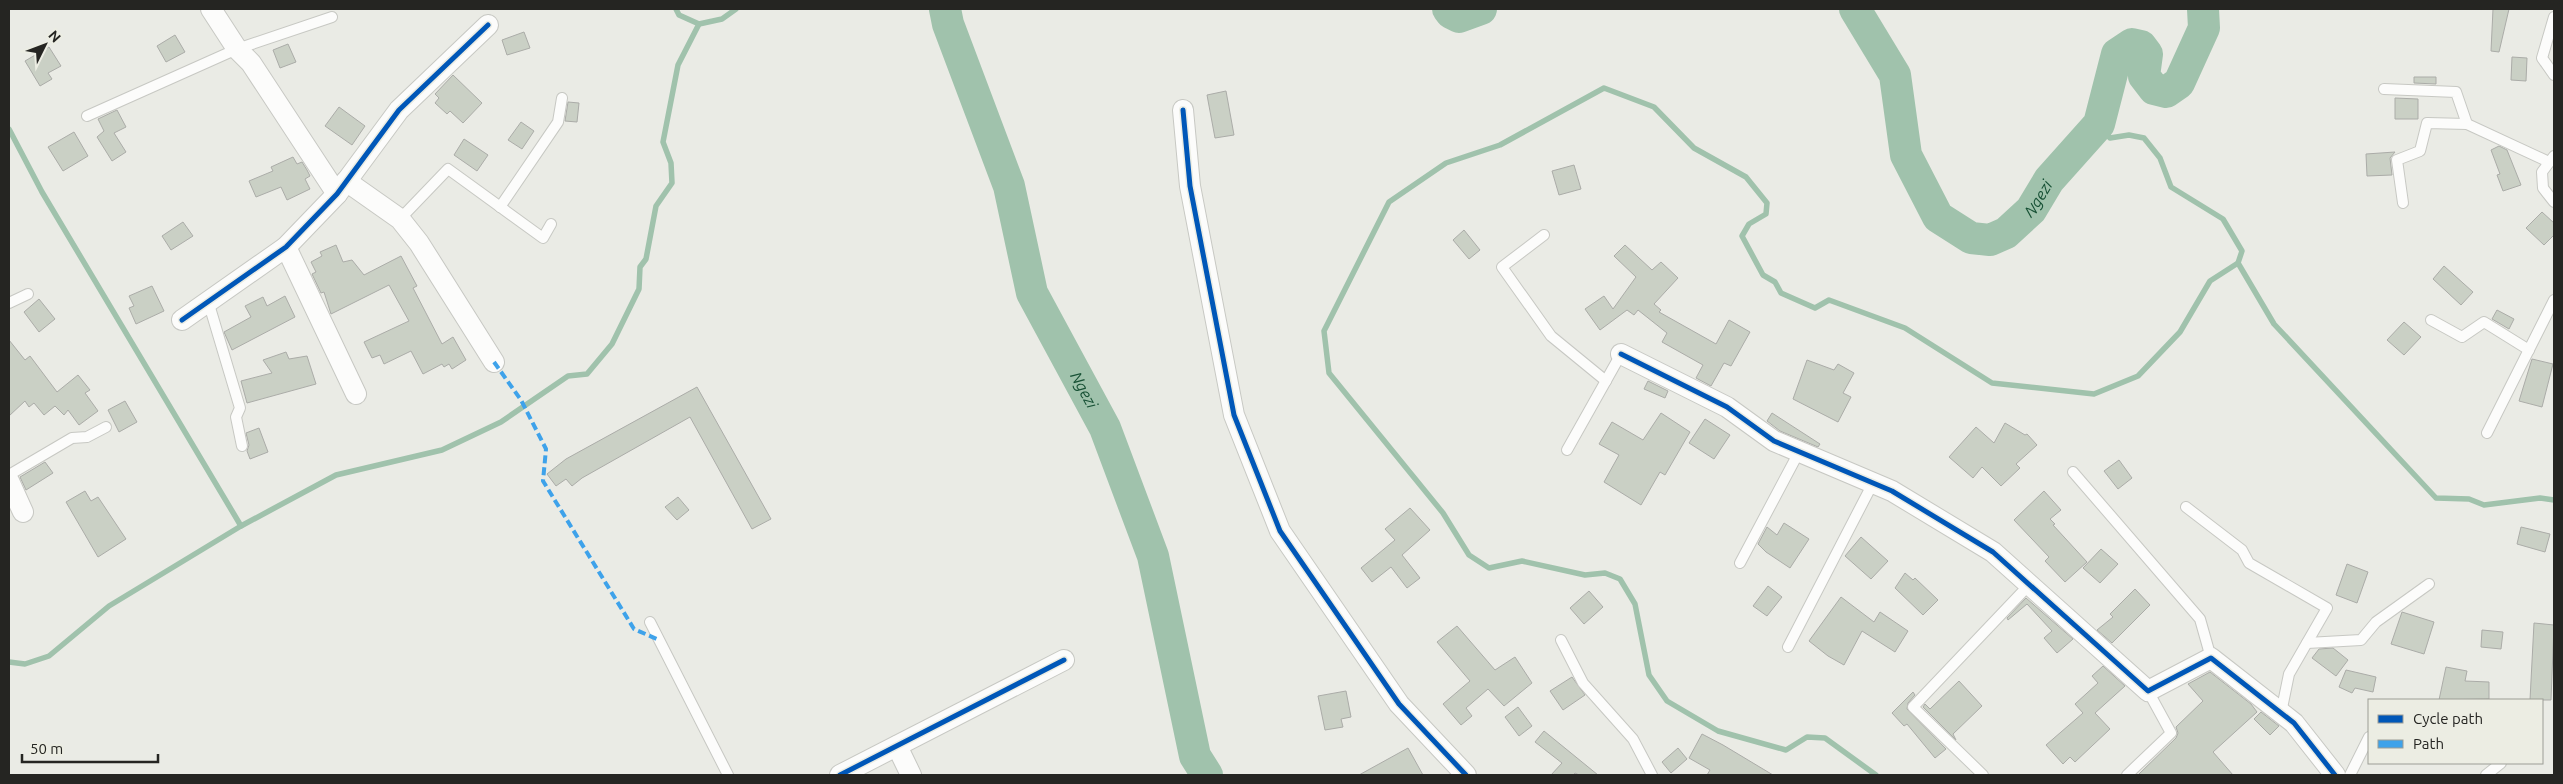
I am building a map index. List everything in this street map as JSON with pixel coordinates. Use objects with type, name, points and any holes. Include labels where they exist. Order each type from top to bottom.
[{"type":"street","points":[[211,9],[236,49],[251,62],[342,187],[400,219],[494,362]]},
{"type":"street","points":[[182,320],[286,247],[342,187],[399,110],[488,25]]},
{"type":"street","points":[[1183,110],[1190,186],[1234,415],[1280,531],[1399,704],[1466,775]]},
{"type":"street","points":[[286,247],[356,394]]},
{"type":"street","points":[[1621,354],[1727,407],[1774,441],[1892,491],[1993,552],[2148,691],[2212,658],[2294,723],[2335,775]]},
{"type":"street","points":[[9,481],[23,512]]},
{"type":"street","points":[[840,775],[1064,660]]},
{"type":"street","points":[[897,746],[911,775]]},
{"type":"lane","points":[[87,116],[236,49],[332,17]]},
{"type":"lane","points":[[2554,17],[2542,58],[2554,75]]},
{"type":"lane","points":[[2384,89],[2456,92],[2467,124]]},
{"type":"lane","points":[[500,208],[558,122],[562,98]]},
{"type":"lane","points":[[2403,203],[2397,160],[2420,151],[2427,123],[2467,124],[2552,159],[2542,172],[2543,188],[2554,202]]},
{"type":"lane","points":[[400,219],[448,169],[543,238],[551,224]]},
{"type":"lane","points":[[1544,235],[1502,267],[1551,336],[1606,381]]},
{"type":"lane","points":[[9,303],[28,294]]},
{"type":"lane","points":[[2487,433],[2554,300]]},
{"type":"lane","points":[[208,301],[240,408],[236,417],[242,446]]},
{"type":"lane","points":[[2431,320],[2462,337],[2484,322],[2529,350]]},
{"type":"lane","points":[[1567,450],[1621,354]]},
{"type":"lane","points":[[9,475],[72,438],[87,437],[106,426]]},
{"type":"lane","points":[[1740,562],[1799,452]]},
{"type":"lane","points":[[2073,472],[2200,620],[2212,658]]},
{"type":"lane","points":[[1788,647],[1873,483]]},
{"type":"lane","points":[[2186,507],[2242,550],[2249,563],[2327,608],[2289,674],[2281,713]]},
{"type":"lane","points":[[2307,643],[2361,640],[2376,622],[2429,584]]},
{"type":"lane","points":[[1983,775],[1913,707],[2029,585]]},
{"type":"lane","points":[[650,622],[728,775]]},
{"type":"lane","points":[[1561,640],[1583,682],[1633,739],[1652,775]]},
{"type":"lane","points":[[2127,775],[2171,733],[2148,691]]},
{"type":"lane","points":[[2350,775],[2368,738]]},
{"type":"lane","points":[[2486,775],[2500,764]]},
{"type":"building","points":[[2493,9],[2509,9],[2499,52],[2491,51]]},
{"type":"building","points":[[524,32],[530,48],[507,55],[502,40]]},
{"type":"building","points":[[175,35],[185,52],[166,62],[157,46]]},
{"type":"building","points":[[288,44],[296,62],[280,68],[273,50]]},
{"type":"building","points":[[49,47],[61,66],[48,73],[52,79],[40,86],[25,61]]},
{"type":"building","points":[[2512,57],[2527,58],[2526,81],[2511,80]]},
{"type":"building","points":[[453,75],[482,103],[463,123],[450,111],[447,114],[435,103],[439,98],[435,94]]},
{"type":"building","points":[[2414,77],[2436,77],[2436,84],[2414,83]]},
{"type":"building","points":[[1226,91],[1234,135],[1215,138],[1207,95]]},
{"type":"building","points":[[2395,98],[2418,99],[2418,119],[2395,119]]},
{"type":"building","points":[[568,102],[579,103],[577,122],[565,121]]},
{"type":"building","points":[[339,107],[365,126],[352,145],[325,126]]},
{"type":"building","points":[[117,110],[126,127],[114,133],[126,152],[112,161],[97,137],[104,131],[98,119]]},
{"type":"building","points":[[521,122],[534,131],[522,149],[508,140]]},
{"type":"building","points":[[74,132],[88,156],[63,171],[48,147]]},
{"type":"building","points":[[464,139],[488,155],[477,171],[454,155]]},
{"type":"building","points":[[2499,146],[2507,150],[2521,185],[2503,191],[2497,175],[2500,174],[2491,150]]},
{"type":"building","points":[[2395,152],[2390,158],[2392,175],[2367,176],[2366,154]]},
{"type":"building","points":[[293,157],[297,164],[302,162],[307,170],[310,176],[305,179],[310,189],[287,200],[281,187],[256,197],[249,181],[273,171],[271,167]]},
{"type":"building","points":[[1574,165],[1581,189],[1559,195],[1552,171]]},
{"type":"building","points":[[2542,212],[2554,223],[2554,235],[2544,245],[2526,228]]},
{"type":"building","points":[[183,222],[193,236],[171,250],[162,236]]},
{"type":"building","points":[[1464,230],[1480,250],[1469,259],[1453,240]]},
{"type":"building","points":[[336,245],[343,262],[352,260],[364,275],[401,256],[417,286],[413,288],[442,344],[453,337],[466,360],[452,369],[449,364],[444,367],[442,364],[423,374],[411,351],[384,364],[380,355],[372,358],[364,342],[409,321],[389,285],[331,314],[324,292],[321,293],[312,274],[316,272],[311,262],[322,256],[320,252]]},
{"type":"building","points":[[1625,245],[1652,270],[1661,262],[1678,278],[1654,304],[1661,310],[1659,312],[1716,344],[1729,320],[1750,332],[1731,366],[1724,363],[1711,386],[1696,378],[1703,365],[1662,342],[1667,333],[1638,310],[1634,315],[1627,310],[1600,330],[1585,309],[1604,296],[1613,309],[1636,277],[1614,256]]},
{"type":"building","points":[[2444,266],[2473,292],[2461,305],[2433,279]]},
{"type":"building","points":[[152,286],[164,311],[136,324],[129,308],[134,306],[129,296]]},
{"type":"building","points":[[285,296],[295,317],[232,350],[224,332],[251,317],[245,306],[263,297],[267,306]]},
{"type":"building","points":[[39,299],[55,319],[39,332],[24,312]]},
{"type":"building","points":[[2497,310],[2514,319],[2509,329],[2492,319]]},
{"type":"building","points":[[2404,322],[2421,337],[2404,355],[2387,340]]},
{"type":"building","points":[[9,340],[25,360],[30,356],[57,392],[78,375],[90,390],[85,393],[98,411],[79,425],[68,410],[64,415],[55,406],[44,415],[34,403],[29,407],[25,401],[9,416]]},
{"type":"building","points":[[286,352],[289,359],[307,356],[316,384],[247,403],[241,381],[272,373],[263,360]]},
{"type":"building","points":[[2532,359],[2553,364],[2542,407],[2519,401]]},
{"type":"building","points":[[1807,360],[1834,370],[1838,364],[1854,373],[1843,393],[1851,397],[1838,422],[1793,399]]},
{"type":"building","points":[[1648,381],[1668,391],[1665,398],[1644,389]]},
{"type":"building","points":[[697,387],[771,519],[752,529],[690,417],[582,478],[572,486],[566,479],[556,486],[547,474],[566,459]]},
{"type":"building","points":[[125,401],[137,422],[119,432],[108,410]]},
{"type":"building","points":[[1661,413],[1690,432],[1665,475],[1660,472],[1641,505],[1604,482],[1619,455],[1599,444],[1612,422],[1643,440]]},
{"type":"building","points":[[1772,413],[1820,444],[1818,447],[1780,431],[1767,421]]},
{"type":"building","points":[[1705,419],[1730,435],[1714,459],[1689,443]]},
{"type":"building","points":[[2005,423],[2025,435],[2027,434],[2037,445],[2016,464],[2020,468],[2001,486],[1982,467],[1973,478],[1949,457],[1976,427],[1994,443]]},
{"type":"building","points":[[259,428],[268,452],[250,459],[247,451],[249,445],[246,433]]},
{"type":"building","points":[[2119,460],[2132,478],[2118,489],[2104,471]]},
{"type":"building","points":[[45,462],[53,473],[26,490],[20,477]]},
{"type":"building","points":[[85,491],[91,501],[98,497],[126,539],[98,557],[66,502]]},
{"type":"building","points":[[2044,491],[2061,510],[2050,519],[2055,524],[2053,525],[2087,562],[2065,582],[2045,561],[2049,557],[2014,520]]},
{"type":"building","points":[[678,497],[689,510],[677,520],[665,507]]},
{"type":"building","points":[[1410,508],[1430,530],[1402,555],[1420,578],[1407,588],[1391,567],[1372,582],[1361,568],[1395,540],[1385,529]]},
{"type":"building","points":[[1784,523],[1809,539],[1790,568],[1766,552],[1758,544],[1767,527],[1777,535]]},
{"type":"building","points":[[2521,527],[2550,534],[2545,552],[2517,544]]},
{"type":"building","points":[[1861,537],[1888,561],[1871,579],[1845,556]]},
{"type":"building","points":[[2101,549],[2118,564],[2100,583],[2083,568]]},
{"type":"building","points":[[2347,564],[2368,572],[2357,603],[2336,595]]},
{"type":"building","points":[[1905,573],[1913,580],[1915,578],[1938,600],[1923,615],[1895,588]]},
{"type":"building","points":[[1768,586],[1782,597],[1767,616],[1753,606]]},
{"type":"building","points":[[2135,589],[2150,605],[2112,643],[2097,630],[2113,617],[2110,614]]},
{"type":"building","points":[[1589,591],[1603,607],[1584,624],[1570,608]]},
{"type":"building","points":[[1841,597],[1874,622],[1880,612],[1908,631],[1895,652],[1862,631],[1844,665],[1828,656],[1809,641]]},
{"type":"building","points":[[2026,598],[2073,639],[2057,653],[2044,638],[2052,631],[2027,604],[2008,620],[2007,618]]},
{"type":"building","points":[[2402,612],[2434,622],[2424,654],[2391,644]]},
{"type":"building","points":[[2534,623],[2554,625],[2551,700],[2530,699]]},
{"type":"building","points":[[1457,626],[1495,670],[1515,657],[1532,683],[1504,706],[1488,689],[1466,708],[1472,716],[1461,725],[1443,704],[1470,681],[1437,642]]},
{"type":"building","points":[[2482,630],[2503,632],[2501,649],[2481,647]]},
{"type":"building","points":[[2333,648],[2348,660],[2336,676],[2312,658],[2319,649]]},
{"type":"building","points":[[2103,666],[2125,686],[2095,713],[2110,729],[2075,762],[2070,757],[2063,764],[2046,745],[2083,713],[2075,704],[2098,683],[2092,676]]},
{"type":"building","points":[[2446,667],[2467,671],[2465,681],[2489,682],[2489,699],[2439,699]]},
{"type":"building","points":[[2346,670],[2376,677],[2373,692],[2355,688],[2352,693],[2339,687]]},
{"type":"building","points":[[2210,672],[2251,704],[2257,712],[2213,752],[2233,775],[2138,775],[2176,738],[2178,733],[2176,727],[2203,701],[2188,684]]},
{"type":"building","points":[[1572,677],[1585,695],[1563,710],[1550,691]]},
{"type":"building","points":[[1959,681],[1982,706],[1953,734],[1956,740],[1923,707],[1925,704],[1930,709]]},
{"type":"building","points":[[1346,691],[1351,717],[1341,719],[1343,727],[1325,730],[1318,696]]},
{"type":"building","points":[[1913,692],[1915,695],[1908,703],[1907,709],[1946,749],[1935,758],[1907,724],[1904,726],[1892,713]]},
{"type":"building","points":[[1518,707],[1532,726],[1519,736],[1505,717]]},
{"type":"building","points":[[2261,712],[2279,726],[2270,735],[2254,719]]},
{"type":"building","points":[[1544,731],[1598,775],[1579,775],[1575,773],[1573,775],[1551,775],[1562,763],[1535,742]]},
{"type":"building","points":[[1702,734],[1773,775],[1707,775],[1710,770],[1689,758]]},
{"type":"building","points":[[1408,748],[1423,775],[1359,775]]},
{"type":"building","points":[[1678,748],[1687,759],[1671,773],[1662,762]]},
{"type":"waterway","points":[[676,9],[679,15],[699,24]]},
{"type":"waterway","points":[[9,662],[25,664],[49,656],[109,606],[241,526],[336,475],[442,450],[501,422],[568,376],[587,374],[612,344],[639,289],[640,267],[646,259],[656,206],[672,183],[671,163],[663,142],[678,65],[699,24],[722,19],[736,9]]},
{"type":"waterway","name":"Ngezi","points":[[945,9],[948,24],[1009,186],[1032,293],[1105,428],[1153,556],[1195,756],[1207,775]]},
{"type":"waterway","name":"Ngezi","points":[[1448,9],[1459,17],[1481,9]]},
{"type":"waterway","name":"Ngezi","points":[[1855,9],[1895,75],[1906,155],[1938,217],[1971,238],[1990,240],[2006,233],[2031,210],[2049,180],[2099,124],[2117,54],[2132,44],[2141,46],[2147,54],[2144,76],[2154,89],[2166,92],[2179,83],[2204,28],[2203,9]]},
{"type":"waterway","points":[[1876,775],[1825,738],[1807,737],[1786,750],[1718,731],[1667,701],[1649,675],[1635,604],[1620,579],[1605,573],[1585,575],[1522,561],[1489,568],[1469,555],[1443,513],[1329,373],[1324,331],[1389,202],[1446,163],[1500,145],[1604,88],[1654,107],[1694,148],[1746,177],[1767,203],[1766,214],[1749,224],[1742,236],[1763,275],[1775,282],[1781,293],[1815,308],[1829,300],[1905,328],[1992,383],[2094,394],[2138,376],[2180,332],[2210,281],[2238,263],[2242,251],[2223,219],[2171,187],[2160,158],[2144,138],[2129,135],[2110,138],[2099,124]]},
{"type":"waterway","points":[[9,129],[42,192],[241,526]]},
{"type":"waterway","points":[[2238,263],[2274,324],[2436,498],[2469,499],[2484,505],[2540,498],[2554,500]]},
{"type":"marked path","points":[[494,362],[521,400],[546,449],[543,481],[634,629],[659,640]]},
{"type":"cycle path","points":[[182,320],[286,247],[337,194],[399,110],[488,25]]},
{"type":"cycle path","points":[[1183,110],[1190,186],[1234,415],[1280,531],[1399,704],[1466,775]]},
{"type":"cycle path","points":[[1621,354],[1727,407],[1774,441],[1892,491],[1993,552],[2148,691],[2211,658],[2294,723],[2335,775]]},
{"type":"cycle path","points":[[840,775],[1064,660]]}]
